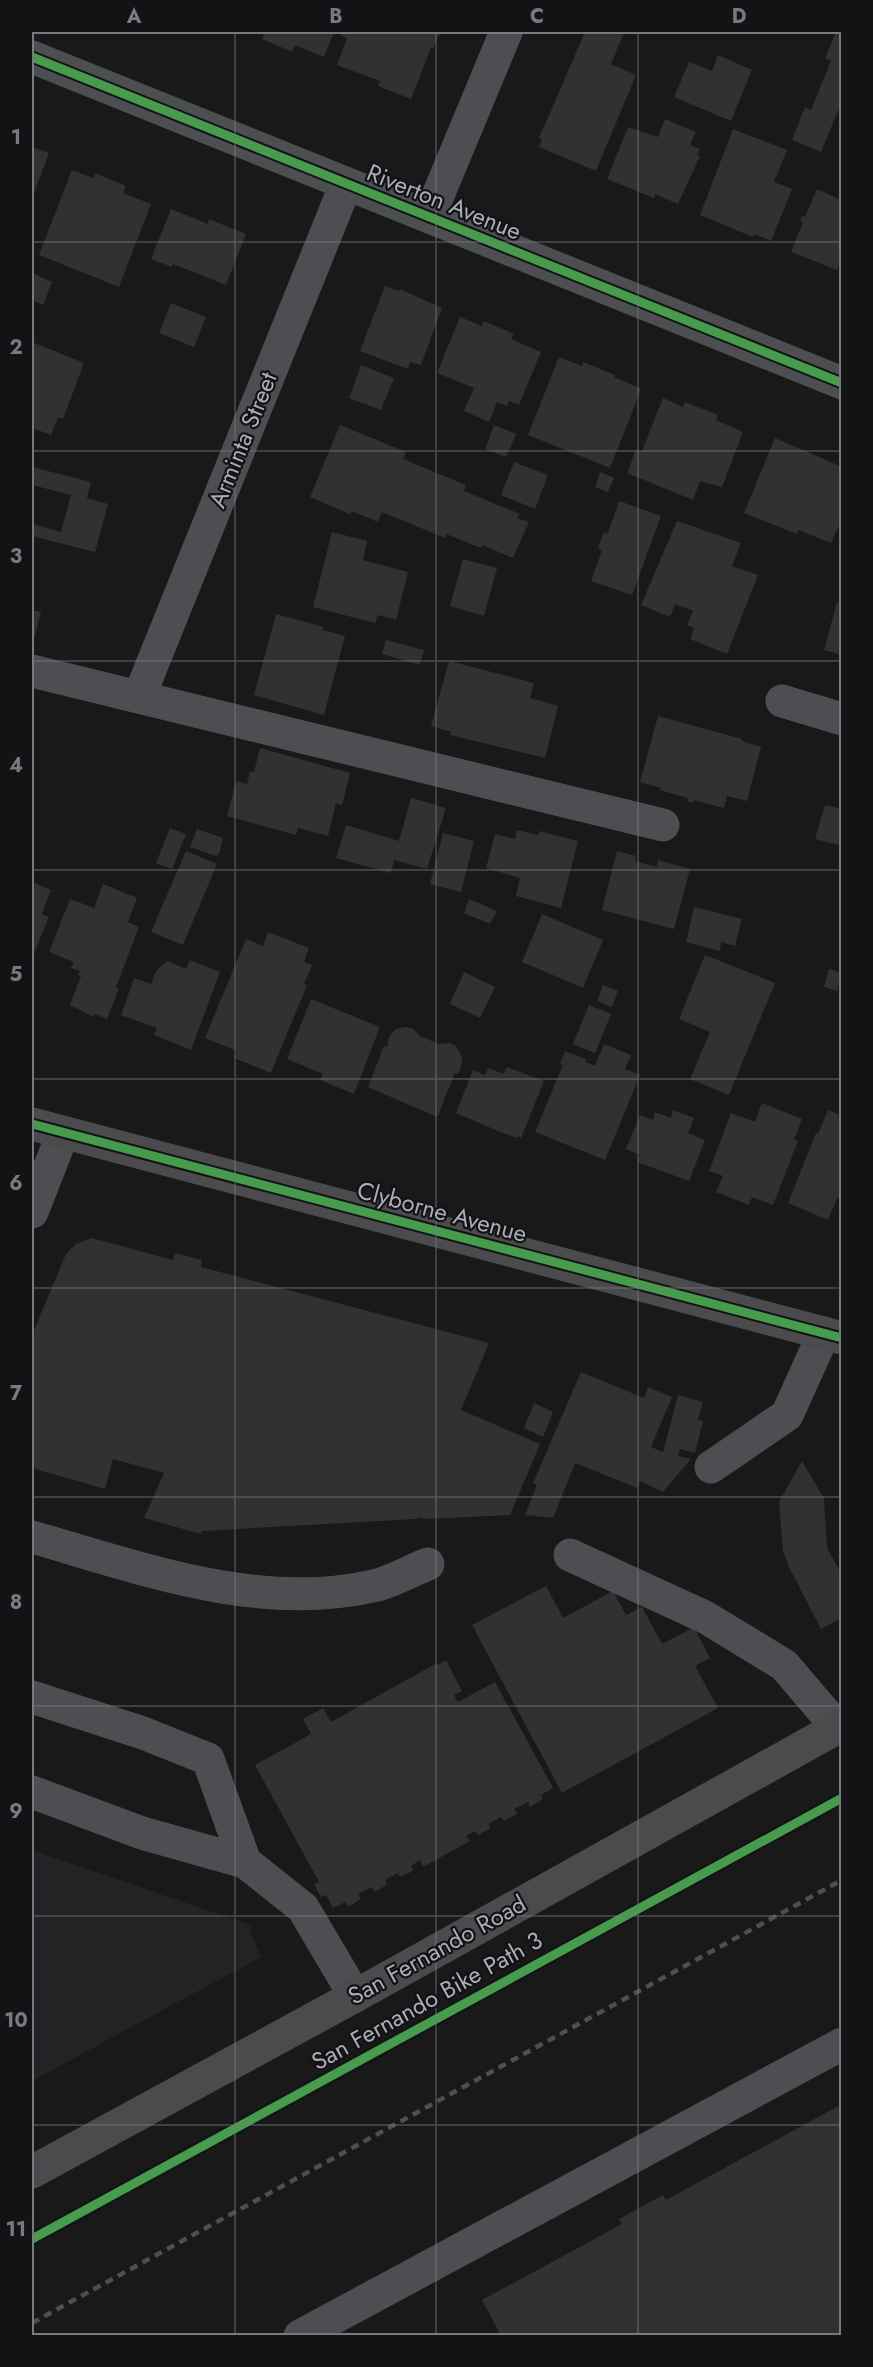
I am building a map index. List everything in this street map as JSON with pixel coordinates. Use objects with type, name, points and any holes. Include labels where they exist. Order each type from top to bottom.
[{"type":"main road","name":"Clyborne Avenue","points":[[32,1124],[833,1336]]},
{"type":"main road","name":"San Fernando Road","points":[[32,2172],[355,1996],[839,1726]]},
{"type":"street","points":[[429,217],[506,32]]},
{"type":"street","name":"Riverton Avenue","points":[[32,57],[842,383]]},
{"type":"street","name":"Arminta Street","points":[[139,697],[346,184]]},
{"type":"street","points":[[32,671],[663,825]]},
{"type":"street","points":[[782,701],[842,719]]},
{"type":"street","points":[[32,1212],[63,1133]]},
{"type":"street","points":[[711,1467],[787,1415],[833,1336]]},
{"type":"street","points":[[32,1537],[190,1581],[262,1593],[315,1594],[374,1586],[428,1564]]},
{"type":"street","points":[[570,1555],[705,1617],[784,1665],[839,1726]]},
{"type":"street","points":[[32,1697],[143,1733],[208,1759],[245,1862]]},
{"type":"street","points":[[32,1791],[142,1833],[245,1862],[303,1908],[355,1996]]},
{"type":"street","points":[[300,2336],[842,2044]]},
{"type":"shaded area","points":[[32,1850],[251,1925],[251,1933],[261,1957],[32,2081]]},
{"type":"building","points":[[255,32],[334,32],[324,57],[295,45],[292,52],[262,39],[264,35]]},
{"type":"building","points":[[342,32],[440,32],[433,49],[431,48],[411,99],[378,86],[380,81],[337,65],[347,38],[340,35]]},
{"type":"building","points":[[585,32],[614,32],[623,35],[611,64],[636,75],[596,171],[539,147],[542,139],[539,138]]},
{"type":"building","points":[[836,32],[842,32],[842,101],[821,152],[792,140],[805,107],[811,110],[831,61],[825,58]]},
{"type":"building","points":[[718,55],[752,70],[731,121],[674,97],[689,62],[712,71]]},
{"type":"building","points":[[665,119],[696,132],[690,145],[700,149],[697,155],[700,156],[678,204],[655,194],[654,198],[607,179],[628,127],[658,137]]},
{"type":"building","points":[[733,129],[787,150],[774,182],[792,189],[771,241],[755,234],[753,237],[700,215]]},
{"type":"building","points":[[32,147],[49,153],[32,198]]},
{"type":"building","points":[[72,170],[93,178],[95,173],[126,186],[123,193],[151,204],[119,287],[39,255]]},
{"type":"building","points":[[817,189],[839,199],[842,194],[842,266],[839,265],[837,270],[791,252],[803,222],[800,221],[802,216],[805,217]]},
{"type":"building","points":[[171,209],[208,224],[209,219],[246,234],[226,285],[173,264],[172,267],[151,259]]},
{"type":"building","points":[[32,273],[52,282],[43,305],[32,300]]},
{"type":"building","points":[[385,286],[399,291],[400,289],[442,308],[421,365],[410,362],[408,369],[360,351]]},
{"type":"building","points":[[171,303],[206,317],[194,347],[159,333]]},
{"type":"building","points":[[460,317],[482,326],[484,321],[514,334],[511,339],[541,352],[519,405],[509,401],[507,406],[497,402],[489,422],[464,411],[474,388],[437,373]]},
{"type":"building","points":[[32,342],[84,363],[63,419],[58,417],[51,435],[32,428]]},
{"type":"building","points":[[559,357],[582,366],[583,362],[640,388],[610,468],[528,435]]},
{"type":"building","points":[[361,365],[394,378],[381,410],[349,398]]},
{"type":"building","points":[[663,398],[683,407],[685,402],[718,415],[716,420],[743,432],[722,487],[700,481],[693,500],[627,473],[636,449],[642,451]]},
{"type":"building","points":[[340,425],[406,452],[403,459],[466,485],[464,491],[520,514],[517,518],[529,522],[513,558],[446,534],[445,538],[382,512],[378,522],[352,511],[350,514],[310,497]]},
{"type":"building","points":[[494,425],[516,434],[506,457],[485,449]]},
{"type":"building","points":[[775,438],[842,467],[842,519],[831,543],[798,530],[797,534],[744,513]]},
{"type":"building","points":[[514,462],[548,475],[535,509],[501,495]]},
{"type":"building","points":[[32,467],[91,482],[87,498],[108,504],[95,552],[32,536],[32,524],[61,532],[71,495],[32,485]]},
{"type":"building","points":[[600,472],[614,478],[608,492],[595,487]]},
{"type":"building","points":[[619,501],[661,516],[632,595],[591,581],[602,550],[598,548],[604,532],[608,533]]},
{"type":"building","points":[[677,521],[741,543],[732,566],[758,575],[727,654],[690,639],[694,628],[687,625],[693,611],[675,604],[670,617],[641,605]]},
{"type":"building","points":[[332,532],[367,541],[363,560],[408,572],[396,620],[378,615],[375,623],[313,607]]},
{"type":"building","points":[[463,559],[497,568],[484,616],[450,606]]},
{"type":"building","points":[[837,602],[842,603],[842,655],[824,650]]},
{"type":"building","points":[[32,610],[41,612],[32,647]]},
{"type":"building","points":[[276,614],[324,627],[323,630],[345,636],[324,715],[254,695]]},
{"type":"building","points":[[386,640],[424,650],[420,665],[382,654]]},
{"type":"building","points":[[449,661],[534,683],[530,698],[558,706],[545,758],[450,735],[451,732],[431,726]]},
{"type":"building","points":[[658,716],[742,739],[742,741],[761,747],[747,801],[727,796],[724,808],[694,800],[694,803],[687,801],[688,798],[640,782]]},
{"type":"building","points":[[260,748],[350,773],[342,805],[336,803],[328,836],[298,828],[296,835],[227,816],[236,781],[247,784],[250,771],[254,772]]},
{"type":"building","points":[[411,798],[446,808],[427,869],[394,860],[391,873],[336,858],[346,825],[399,841]]},
{"type":"building","points":[[825,805],[842,809],[842,846],[815,839]]},
{"type":"building","points":[[170,828],[186,834],[172,869],[156,863]]},
{"type":"building","points":[[197,829],[223,838],[219,854],[216,856],[190,847]]},
{"type":"building","points":[[517,830],[538,835],[539,831],[578,841],[561,908],[516,896],[520,878],[486,868],[495,834],[515,839]]},
{"type":"building","points":[[443,833],[474,841],[461,892],[430,884]]},
{"type":"building","points":[[186,851],[217,864],[183,945],[151,932]]},
{"type":"building","points":[[617,851],[636,856],[635,861],[657,867],[658,860],[690,869],[674,929],[602,910]]},
{"type":"building","points":[[32,882],[51,890],[42,914],[49,917],[32,958]]},
{"type":"building","points":[[103,884],[137,898],[128,922],[139,927],[116,987],[119,988],[107,1019],[95,1014],[94,1017],[70,1005],[81,976],[78,975],[80,971],[71,968],[74,962],[49,952],[70,899],[94,908]]},
{"type":"building","points":[[469,899],[497,911],[490,924],[464,913]]},
{"type":"building","points":[[694,907],[742,919],[735,946],[721,942],[720,951],[686,942]]},
{"type":"building","points":[[542,914],[603,940],[583,988],[522,962]]},
{"type":"building","points":[[268,932],[309,948],[304,962],[312,965],[304,984],[307,985],[271,1073],[234,1058],[237,1051],[205,1038],[246,939],[263,946]]},
{"type":"building","points":[[705,955],[775,983],[729,1095],[690,1079],[710,1032],[679,1019]]},
{"type":"building","points":[[190,960],[220,972],[191,1050],[154,1035],[157,1028],[121,1015],[134,978],[151,984],[156,971],[167,961],[186,969]]},
{"type":"building","points":[[829,969],[842,973],[837,991],[824,987]]},
{"type":"building","points":[[464,972],[495,987],[480,1018],[450,1004]]},
{"type":"building","points":[[603,985],[618,991],[612,1007],[597,1001]]},
{"type":"building","points":[[311,999],[380,1027],[354,1094],[320,1080],[323,1074],[287,1059]]},
{"type":"building","points":[[589,1005],[611,1014],[595,1053],[573,1044]]},
{"type":"building","points":[[412,1028],[420,1036],[439,1044],[449,1043],[456,1046],[462,1057],[461,1068],[458,1074],[455,1073],[437,1117],[368,1087],[384,1046],[387,1047],[389,1037],[396,1029]]},
{"type":"building","points":[[604,1044],[631,1055],[625,1069],[640,1075],[605,1160],[535,1132],[563,1065],[560,1064],[565,1051],[586,1059],[585,1062],[595,1066]]},
{"type":"building","points":[[507,1067],[544,1081],[521,1138],[456,1113],[473,1070],[485,1075],[488,1068],[504,1074]]},
{"type":"building","points":[[762,1103],[802,1119],[794,1140],[798,1141],[773,1205],[752,1197],[749,1205],[716,1192],[723,1176],[709,1171],[731,1113],[755,1122]]},
{"type":"building","points":[[673,1110],[694,1118],[688,1133],[705,1140],[689,1181],[637,1162],[640,1155],[626,1149],[640,1115],[653,1120],[655,1112],[671,1118]]},
{"type":"building","points":[[828,1110],[842,1116],[842,1200],[837,1198],[828,1220],[788,1203],[816,1133],[818,1134]]},
{"type":"building","points":[[92,1238],[173,1260],[175,1253],[202,1260],[201,1267],[489,1343],[461,1410],[540,1444],[510,1515],[425,1519],[419,1517],[202,1531],[201,1534],[144,1518],[164,1473],[113,1459],[105,1489],[32,1468],[32,1335],[66,1254],[76,1244]]},
{"type":"building","points":[[581,1372],[644,1398],[648,1387],[672,1397],[651,1447],[663,1452],[678,1395],[703,1402],[698,1420],[703,1421],[695,1453],[680,1449],[678,1456],[691,1459],[663,1492],[640,1481],[637,1488],[575,1463],[553,1518],[525,1515],[537,1485],[533,1483]]},
{"type":"building","points":[[534,1403],[553,1412],[543,1437],[524,1428]]},
{"type":"building","points":[[802,1461],[824,1498],[827,1548],[842,1575],[842,1618],[821,1629],[783,1551],[779,1502]]},
{"type":"building","points":[[546,1586],[563,1618],[613,1591],[626,1615],[642,1607],[662,1644],[694,1627],[710,1658],[695,1666],[718,1708],[562,1793],[472,1625]]},
{"type":"building","points":[[446,1660],[462,1691],[454,1695],[458,1702],[495,1682],[553,1788],[541,1795],[543,1799],[530,1807],[528,1802],[514,1809],[517,1814],[504,1821],[501,1817],[488,1824],[491,1828],[478,1835],[475,1831],[466,1836],[470,1841],[423,1867],[420,1860],[411,1866],[413,1871],[400,1877],[398,1873],[385,1880],[387,1885],[374,1892],[372,1887],[358,1894],[361,1899],[348,1907],[345,1902],[333,1908],[326,1895],[321,1897],[314,1884],[319,1882],[255,1765],[311,1734],[303,1719],[323,1708],[331,1722]]},
{"type":"building","points":[[842,2104],[842,2336],[501,2336],[482,2300],[622,2224],[619,2219],[663,2195],[666,2200]]},
{"type":"railway","points":[[32,2323],[842,1880]]},
{"type":"cycle path","points":[[32,57],[842,383]]},
{"type":"cycle path","points":[[32,1124],[842,1338]]},
{"type":"cycle path","name":"San Fernando Bike Path 3","points":[[32,2239],[842,1798]]}]
